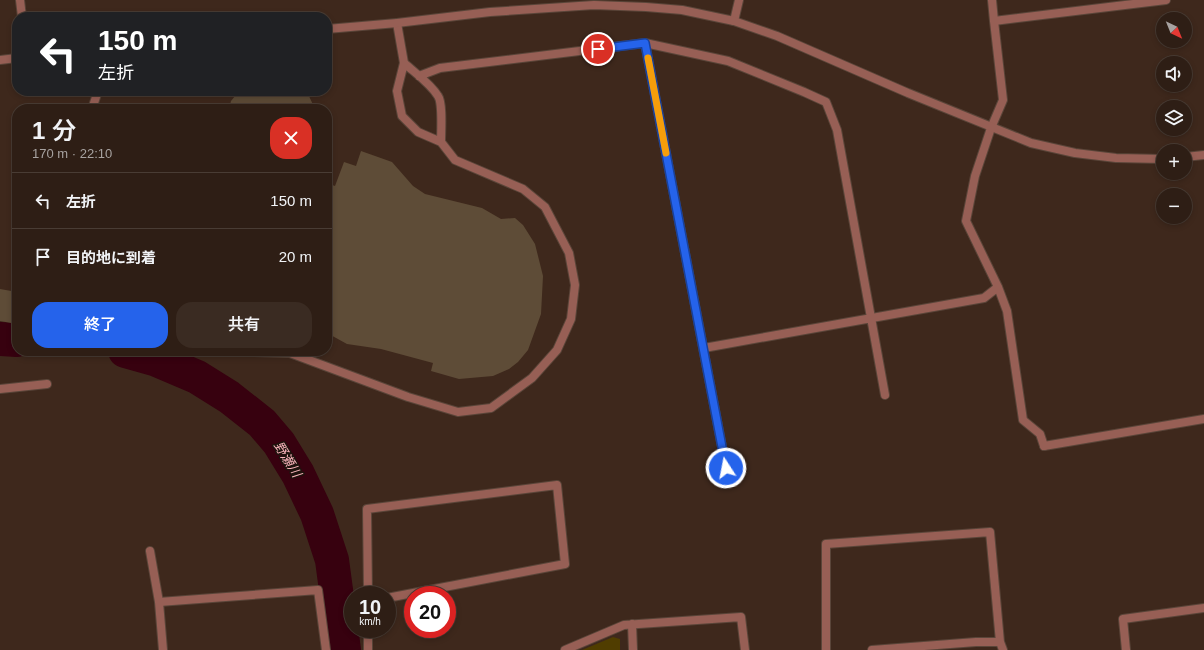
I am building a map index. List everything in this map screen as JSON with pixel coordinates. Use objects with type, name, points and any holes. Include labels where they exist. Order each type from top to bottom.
[{"type":"street","points":[[20,0],[21,12]]},
{"type":"street","points":[[734,21],[739,0]]},
{"type":"street","points":[[992,0],[1003,100],[991,128],[975,176],[966,221],[998,286],[1007,311],[1023,420],[1040,434],[1044,446],[1204,419],[1204,424]]},
{"type":"street","points":[[994,21],[1166,0]]},
{"type":"street","points":[[332,30],[490,12],[594,6],[646,6],[682,10],[734,21],[777,36],[991,128],[1031,143],[1075,153],[1116,158],[1156,159]]},
{"type":"street","points":[[298,356],[408,397],[458,412],[491,408],[532,378],[557,350],[571,319],[575,285],[569,253],[545,206],[523,189],[455,160],[441,142],[418,132],[402,116],[397,91],[404,63],[397,23]]},
{"type":"street","points":[[419,76],[440,68],[645,43],[728,61],[826,102],[837,130],[885,396]]},
{"type":"street","points":[[645,43],[726,468]]},
{"type":"street","points":[[0,60],[12,59]]},
{"type":"street","points":[[404,63],[439,96],[441,142]]},
{"type":"street","points":[[1192,156],[1204,155]]},
{"type":"street","points":[[704,348],[984,298],[998,286]]},
{"type":"street","points":[[0,389],[47,384]]},
{"type":"street","points":[[368,586],[367,509],[557,485],[565,564],[396,596]]},
{"type":"street","points":[[826,650],[826,544],[990,532],[1002,646],[976,642],[925,648],[872,650]]},
{"type":"street","points":[[150,551],[159,602],[163,650]]},
{"type":"street","points":[[159,602],[318,590],[326,650]]},
{"type":"street","points":[[1126,650],[1123,619],[1204,608]]},
{"type":"street","points":[[565,650],[624,625],[741,617],[745,650]]},
{"type":"street","points":[[632,624],[633,650]]},
{"type":"street","points":[[368,638],[368,650]]},
{"type":"shaded area","points":[[613,637],[620,639],[620,650],[582,650]]},
{"type":"building","points":[[235,96],[309,96],[313,104],[230,104]]},
{"type":"building","points":[[361,151],[392,162],[413,186],[425,194],[482,208],[501,219],[515,218],[523,225],[535,244],[543,276],[541,314],[528,350],[518,362],[509,369],[493,376],[459,379],[431,371],[433,363],[381,349],[347,344],[332,336],[332,185],[335,186],[344,162],[356,166]]},
{"type":"building","points":[[0,289],[12,291],[12,323],[0,321]]},
{"type":"waterway","name":"野瀬川","points":[[0,339],[12,340]]},
{"type":"waterway","name":"野瀬川","points":[[143,356],[157,360],[197,377],[229,397],[262,423],[279,443],[298,474],[317,514],[332,560],[344,650]]},
{"type":"slow traffic","points":[[648,58],[666,153]]},
{"type":"route","points":[[598,49],[645,43],[726,468]]}]
